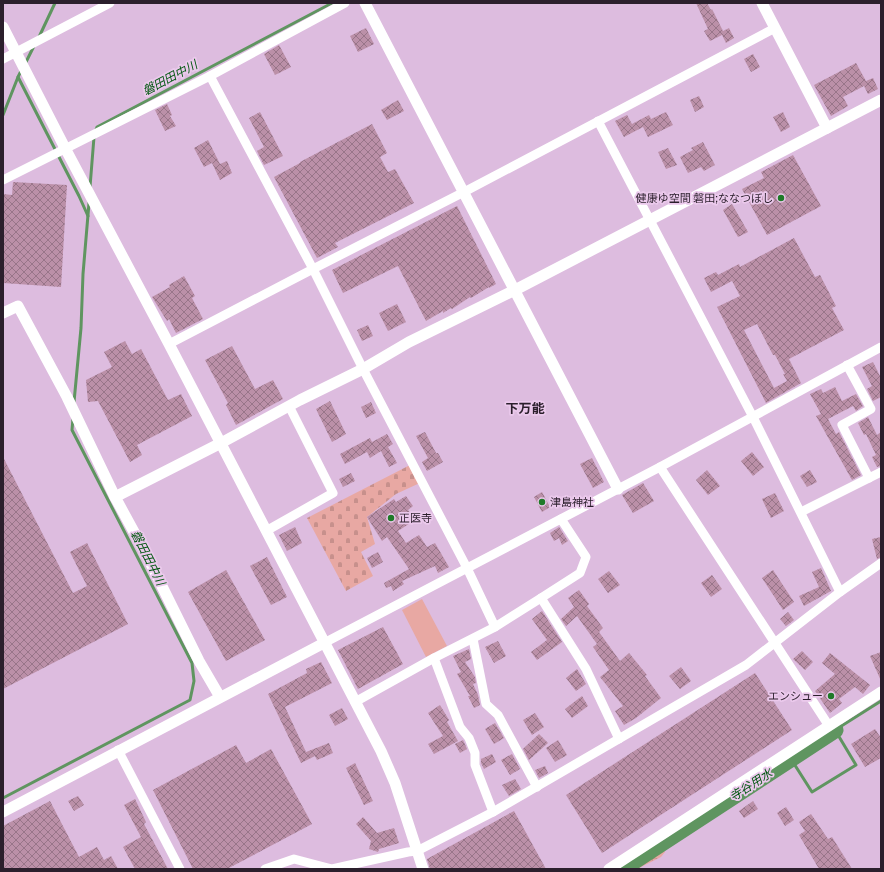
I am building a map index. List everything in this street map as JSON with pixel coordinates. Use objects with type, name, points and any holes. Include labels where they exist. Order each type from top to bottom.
[{"type":"street","points":[[3,59],[110,3]]},
{"type":"street","points":[[3,180],[210,76],[345,3]]},
{"type":"street","points":[[365,3],[618,489]]},
{"type":"street","points":[[762,3],[827,128]]},
{"type":"street","points":[[3,27],[381,751],[395,783],[423,869]]},
{"type":"street","points":[[169,344],[464,192],[775,28]]},
{"type":"street","points":[[210,76],[313,269],[363,369],[467,568],[495,627]]},
{"type":"street","points":[[115,496],[221,444],[289,406],[363,369],[410,342],[515,290],[881,100]]},
{"type":"street","points":[[598,121],[754,417],[840,592]]},
{"type":"street","points":[[3,313],[18,306],[67,397],[115,496],[220,697]]},
{"type":"street","points":[[3,812],[118,750],[660,467],[754,417],[881,346]]},
{"type":"street","points":[[847,365],[871,409],[842,425],[869,478]]},
{"type":"street","points":[[266,531],[333,493],[289,406]]},
{"type":"street","points":[[660,467],[828,726]]},
{"type":"street","points":[[801,512],[881,472]]},
{"type":"street","points":[[355,702],[434,658],[495,627],[580,573],[586,557],[561,519]]},
{"type":"street","points":[[265,869],[294,858],[332,869],[417,851],[493,812],[746,665],[840,592],[881,563]]},
{"type":"street","points":[[541,598],[586,669],[619,739]]},
{"type":"street","points":[[473,639],[486,704],[498,715],[537,787]]},
{"type":"street","points":[[434,658],[460,727],[469,738],[475,753],[475,765],[493,812]]},
{"type":"street","points":[[609,869],[881,692]]},
{"type":"street","points":[[118,750],[180,869]]},
{"type":"green space","points":[[412,464],[422,482],[396,494],[367,517],[375,544],[361,552],[373,576],[346,591],[307,518]]},
{"type":"green space","points":[[422,599],[447,646],[426,657],[402,610]]},
{"type":"green space","points":[[660,844],[665,852],[661,857],[637,869],[622,869]]},
{"type":"building","points":[[696,3],[707,3],[711,10],[712,9],[723,31],[729,28],[734,38],[726,43],[722,35],[710,41],[704,31],[708,29]]},
{"type":"building","points":[[366,28],[374,44],[358,52],[350,36]]},
{"type":"building","points":[[279,45],[291,67],[275,75],[264,54]]},
{"type":"building","points":[[753,54],[760,67],[751,72],[744,59]]},
{"type":"building","points":[[856,63],[866,81],[873,78],[878,89],[868,94],[864,86],[843,97],[848,106],[831,116],[814,85]]},
{"type":"building","points":[[699,96],[704,107],[695,112],[690,100]]},
{"type":"building","points":[[398,100],[404,111],[387,120],[381,110]]},
{"type":"building","points":[[167,104],[172,115],[170,116],[176,126],[165,131],[155,110]]},
{"type":"building","points":[[260,112],[283,156],[264,165],[257,151],[264,147],[249,118]]},
{"type":"building","points":[[666,112],[673,125],[648,137],[643,127],[624,137],[615,121],[627,115],[632,124],[649,115],[651,119]]},
{"type":"building","points":[[783,112],[790,127],[781,132],[773,117]]},
{"type":"building","points":[[372,124],[387,153],[380,157],[388,172],[395,169],[414,203],[335,243],[338,247],[317,258],[274,177]]},
{"type":"building","points":[[208,140],[220,164],[227,161],[232,173],[220,180],[212,163],[204,167],[194,148]]},
{"type":"building","points":[[703,142],[715,165],[704,171],[701,167],[688,173],[680,157],[693,150],[691,148]]},
{"type":"building","points":[[668,148],[677,165],[666,169],[658,152]]},
{"type":"building","name":"健康ゆ空間 磐田;ななつぼし","points":[[793,155],[821,206],[767,235],[742,189],[764,178],[761,172]]},
{"type":"building","points":[[13,182],[67,185],[61,287],[3,283],[3,194],[12,195]]},
{"type":"building","points":[[732,204],[748,232],[738,237],[723,210]]},
{"type":"building","points":[[457,206],[496,284],[471,298],[470,297],[452,309],[451,308],[443,313],[443,311],[426,321],[398,266],[343,293],[332,270]]},
{"type":"building","points":[[794,238],[815,277],[820,275],[836,306],[832,308],[844,330],[789,359],[801,383],[766,403],[717,307],[740,296],[732,281],[711,292],[704,278],[716,272],[718,275],[739,264],[740,267]],"holes":[[[757,324],[773,355],[775,355],[787,381],[774,388],[744,330]]]},
{"type":"building","points":[[184,276],[195,296],[192,298],[203,319],[176,333],[169,319],[167,321],[152,297],[170,287],[169,285]]},
{"type":"building","points":[[397,304],[406,322],[388,331],[379,313]]},
{"type":"building","points":[[368,325],[373,336],[362,341],[357,330]]},
{"type":"building","points":[[125,341],[132,354],[141,349],[168,400],[181,394],[192,416],[137,445],[142,455],[130,462],[98,401],[88,402],[86,380],[112,367],[104,352]]},
{"type":"building","points":[[232,346],[255,389],[273,380],[283,399],[236,425],[226,405],[228,403],[205,360]]},
{"type":"building","points":[[873,362],[881,378],[881,397],[873,401],[867,389],[872,386],[862,367]]},
{"type":"building","points":[[835,387],[842,401],[856,394],[863,406],[856,411],[853,406],[828,419],[836,434],[839,432],[861,475],[852,480],[816,416],[821,414],[810,394],[821,389],[823,393]]},
{"type":"building","points":[[330,401],[346,434],[332,442],[316,409]]},
{"type":"building","points":[[371,402],[376,413],[366,418],[361,407]]},
{"type":"building","points":[[868,417],[877,435],[881,432],[881,466],[877,467],[872,457],[876,455],[866,434],[864,435],[858,423]]},
{"type":"building","points":[[425,432],[436,453],[438,453],[443,462],[427,471],[422,462],[428,458],[416,436]]},
{"type":"building","points":[[387,434],[393,444],[388,447],[397,463],[389,467],[381,451],[370,458],[367,452],[345,464],[340,454],[370,438],[372,442]]},
{"type":"building","points":[[752,452],[764,467],[753,476],[741,461]]},
{"type":"building","points":[[3,457],[73,593],[87,586],[70,552],[87,543],[128,624],[3,689]]},
{"type":"building","points":[[592,458],[604,482],[593,488],[580,464]]},
{"type":"building","points":[[707,470],[720,486],[708,495],[696,480]]},
{"type":"building","points":[[810,470],[817,482],[807,487],[800,476]]},
{"type":"building","points":[[351,473],[355,481],[343,487],[339,479]]},
{"type":"building","points":[[643,483],[654,501],[633,513],[622,495]]},
{"type":"building","name":"津島神社","points":[[542,492],[550,507],[542,512],[534,497]]},
{"type":"building","points":[[775,493],[784,511],[771,518],[762,499]]},
{"type":"building","points":[[406,496],[413,506],[408,510],[415,520],[398,531],[406,543],[419,535],[427,547],[435,543],[449,567],[438,573],[435,566],[402,581],[404,584],[393,591],[391,586],[386,588],[384,583],[409,569],[387,537],[382,541],[367,517],[394,499],[396,502]]},
{"type":"building","points":[[295,527],[302,543],[287,551],[279,535]]},
{"type":"building","points":[[559,527],[568,541],[562,545],[559,538],[554,541],[550,533]]},
{"type":"building","points":[[881,537],[881,557],[877,559],[872,539]]},
{"type":"building","points":[[378,552],[383,562],[372,568],[367,558]]},
{"type":"building","points":[[267,557],[287,597],[271,605],[250,566]]},
{"type":"building","points":[[821,568],[831,591],[804,606],[799,596],[819,587],[812,572]]},
{"type":"building","points":[[226,570],[265,640],[226,661],[188,592]]},
{"type":"building","points":[[773,570],[794,602],[783,610],[762,578]]},
{"type":"building","points":[[609,571],[620,585],[608,593],[598,579]]},
{"type":"building","points":[[712,575],[722,589],[711,597],[701,583]]},
{"type":"building","points":[[579,590],[589,604],[587,606],[603,628],[599,632],[620,661],[629,653],[647,675],[645,676],[661,698],[636,718],[624,725],[615,711],[623,706],[600,677],[609,670],[593,647],[597,644],[577,616],[566,626],[561,619],[574,607],[568,598]]},
{"type":"building","points":[[542,611],[562,642],[537,660],[531,652],[547,640],[532,619]]},
{"type":"building","points":[[788,612],[794,620],[786,626],[780,619]]},
{"type":"building","points":[[383,627],[403,664],[358,689],[338,650]]},
{"type":"building","points":[[498,641],[506,656],[494,663],[485,647]]},
{"type":"building","points":[[469,649],[471,659],[465,662],[475,677],[476,683],[473,684],[478,695],[480,705],[474,708],[468,696],[470,696],[457,674],[461,672],[453,656]]},
{"type":"building","points":[[802,651],[813,662],[805,670],[793,659]]},
{"type":"building","points":[[881,652],[881,681],[870,656]]},
{"type":"building","points":[[830,653],[870,685],[863,694],[855,687],[839,699],[842,703],[830,713],[815,691],[835,674],[822,663]]},
{"type":"building","points":[[321,662],[332,683],[285,707],[306,752],[329,743],[333,753],[317,760],[315,756],[301,763],[268,694],[307,673],[306,669]]},
{"type":"building","points":[[681,667],[691,681],[680,689],[669,676]]},
{"type":"building","points":[[577,669],[586,684],[576,691],[566,678]]},
{"type":"building","points":[[755,673],[792,730],[602,853],[566,795]]},
{"type":"building","points":[[582,696],[588,706],[572,718],[565,709]]},
{"type":"building","points":[[440,705],[449,720],[447,722],[458,741],[434,754],[428,744],[443,736],[428,713]]},
{"type":"building","points":[[342,708],[348,719],[335,726],[329,715]]},
{"type":"building","points":[[535,713],[544,727],[532,735],[523,720]]},
{"type":"building","points":[[495,723],[504,738],[494,744],[485,729]]},
{"type":"building","points":[[875,729],[881,738],[881,758],[865,767],[851,744]]},
{"type":"building","points":[[539,734],[548,743],[529,760],[523,749]]},
{"type":"building","points":[[463,740],[467,749],[460,753],[455,744]]},
{"type":"building","points":[[558,740],[567,755],[555,762],[546,748]]},
{"type":"building","points":[[236,745],[246,763],[271,749],[312,824],[227,869],[193,869],[153,790]]},
{"type":"building","points":[[492,754],[496,762],[484,769],[481,759]]},
{"type":"building","points":[[512,754],[520,769],[510,775],[501,760]]},
{"type":"building","points":[[355,763],[373,801],[364,805],[346,768]]},
{"type":"building","points":[[545,766],[548,773],[539,778],[535,770]]},
{"type":"building","points":[[515,779],[521,789],[509,796],[502,785]]},
{"type":"building","points":[[78,796],[84,805],[74,811],[68,801]]},
{"type":"building","points":[[135,799],[146,822],[144,824],[168,869],[135,869],[123,847],[141,837],[124,805]]},
{"type":"building","points":[[50,801],[79,857],[97,847],[104,860],[111,856],[118,869],[3,869],[3,826]]},
{"type":"building","points":[[753,801],[758,809],[744,818],[739,811]]},
{"type":"building","points":[[786,807],[794,820],[785,826],[777,813]]},
{"type":"building","points":[[514,811],[546,869],[430,869],[427,859]]},
{"type":"building","points":[[811,814],[828,839],[832,837],[852,869],[819,869],[799,835],[805,831],[799,822]]},
{"type":"building","points":[[363,817],[377,833],[394,828],[399,843],[379,849],[378,852],[369,849],[371,841],[356,824]]},
{"type":"waterway","name":"磐田田中川","points":[[39,37],[55,3]]},
{"type":"waterway","name":"磐田田中川","points":[[95,132],[97,127],[332,3]]},
{"type":"waterway","name":"磐田田中川","points":[[25,64],[34,46]]},
{"type":"waterway","name":"磐田田中川","points":[[22,69],[18,77],[88,216]]},
{"type":"waterway","points":[[3,115],[18,77]]},
{"type":"waterway","name":"磐田田中川","points":[[90,187],[94,137]]},
{"type":"waterway","name":"磐田田中川","points":[[74,402],[81,328],[83,274],[89,203]]},
{"type":"waterway","name":"磐田田中川","points":[[3,798],[190,700],[194,681],[192,663],[72,430],[73,418]]},
{"type":"waterway","points":[[791,759],[812,792],[856,765],[835,730],[881,701]]},
{"type":"waterway","name":"寺谷用水","points":[[622,869],[835,730]]},
{"type":"place","name":"健康ゆ空間 磐田;ななつぼし","points":[[781,198]]},
{"type":"place","name":"津島神社","points":[[542,502]]},
{"type":"place","name":"正医寺","points":[[391,518]]},
{"type":"place","name":"エンシュー","points":[[831,696]]},
{"type":"district","name":"下万能","points":[[525,408]]}]
